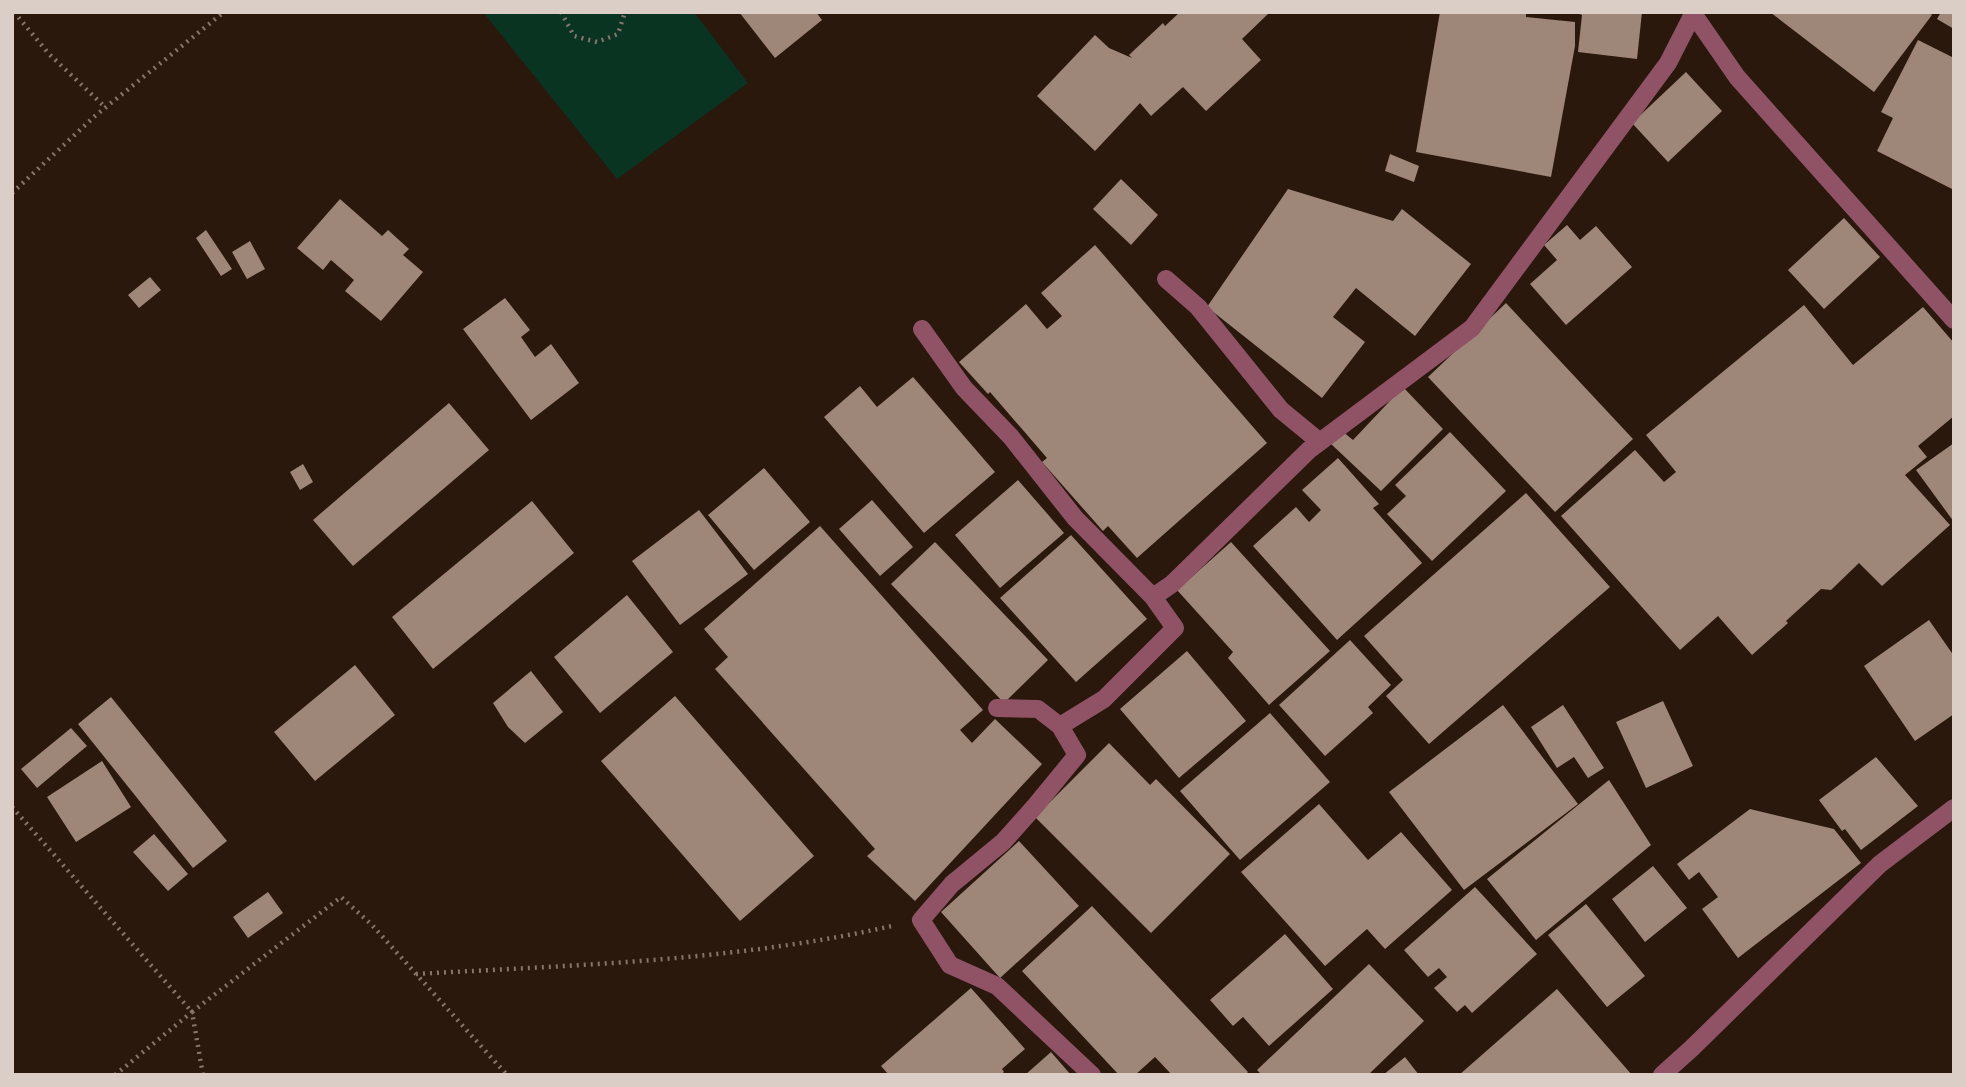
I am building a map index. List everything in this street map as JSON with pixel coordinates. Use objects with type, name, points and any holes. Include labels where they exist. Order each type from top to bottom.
[{"type":"street","points":[[1153,597],[1172,584],[1309,450],[1472,328],[1668,63],[1692,13],[1737,76],[1954,320]]},
{"type":"street","points":[[1166,279],[1198,307],[1281,410],[1320,442]]},
{"type":"street","points":[[922,329],[964,388],[1011,437],[1075,518],[1153,597],[1175,628],[1104,699],[1060,726]]},
{"type":"street","points":[[997,708],[1038,709],[1060,726],[1077,755],[1003,842],[951,884],[921,920],[950,965],[997,986],[1092,1075]]},
{"type":"street","points":[[1662,1075],[1880,864],[1954,808]]},
{"type":"path","points":[[14,12],[49,54],[105,107]]},
{"type":"path","points":[[12,193],[105,107],[224,12]]},
{"type":"path","points":[[561,12],[574,36],[597,42],[618,34],[625,12]]},
{"type":"path","points":[[12,807],[192,1012],[203,1075]]},
{"type":"path","points":[[115,1075],[341,897],[372,925],[507,1075]]},
{"type":"path","points":[[416,974],[666,960],[829,940],[921,920]]},
{"type":"green space","points":[[483,12],[694,12],[748,83],[617,179]]},
{"type":"building","points":[[739,12],[816,12],[822,20],[775,58]]},
{"type":"building","points":[[1180,12],[1270,12],[1242,39],[1261,60],[1206,111],[1183,87],[1151,116],[1140,103],[1095,151],[1037,96],[1095,35],[1109,48],[1132,58],[1129,55],[1163,23],[1165,26]]},
{"type":"building","points":[[1440,12],[1526,12],[1526,17],[1575,22],[1575,46],[1551,177],[1416,152]]},
{"type":"building","points":[[1575,12],[1642,12],[1637,59],[1578,52],[1582,15]]},
{"type":"building","points":[[1770,12],[1929,12],[1932,15],[1874,92]]},
{"type":"building","points":[[1941,12],[1954,12],[1954,29],[1937,19]]},
{"type":"building","points":[[1918,40],[1954,58],[1954,190],[1877,151],[1893,118],[1881,112]]},
{"type":"building","points":[[1686,72],[1722,111],[1668,162],[1632,123]]},
{"type":"building","points":[[1390,154],[1419,166],[1414,182],[1385,171]]},
{"type":"building","points":[[1121,179],[1158,215],[1131,245],[1093,209]]},
{"type":"building","points":[[1288,189],[1393,221],[1402,209],[1471,264],[1415,336],[1356,288],[1333,317],[1365,342],[1322,398],[1207,307]]},
{"type":"building","points":[[340,199],[382,236],[388,230],[409,249],[403,255],[423,272],[381,321],[345,291],[354,280],[331,260],[323,270],[297,248]]},
{"type":"building","points":[[1844,218],[1880,257],[1824,309],[1788,270]]},
{"type":"building","points":[[1567,225],[1580,240],[1596,226],[1632,267],[1566,325],[1530,284],[1557,260],[1544,245]]},
{"type":"building","points":[[206,230],[232,269],[221,276],[196,238]]},
{"type":"building","points":[[250,241],[265,269],[247,279],[232,252]]},
{"type":"building","points":[[1095,245],[1267,443],[1137,558],[1108,526],[1103,531],[1042,462],[1047,458],[990,392],[988,394],[959,362],[1026,304],[1047,329],[1062,316],[1041,293]]},
{"type":"building","points":[[150,277],[161,290],[139,308],[128,295]]},
{"type":"building","points":[[505,298],[530,330],[521,337],[535,357],[551,344],[579,383],[531,420],[463,329]]},
{"type":"building","points":[[1506,303],[1633,439],[1555,512],[1428,377]]},
{"type":"building","points":[[1804,305],[1853,365],[1923,307],[1954,343],[1954,416],[1918,446],[1927,457],[1905,475],[1950,525],[1882,586],[1859,563],[1831,590],[1821,589],[1752,655],[1718,616],[1680,650],[1561,516],[1635,450],[1664,482],[1676,472],[1646,435]]},
{"type":"building","points":[[913,377],[995,472],[924,533],[824,417],[860,386],[877,407]]},
{"type":"building","points":[[1403,387],[1443,429],[1381,491],[1330,443],[1342,431],[1353,440]]},
{"type":"building","points":[[449,403],[489,450],[353,566],[313,520]]},
{"type":"building","points":[[1450,432],[1506,491],[1432,561],[1387,514],[1406,496],[1395,485]]},
{"type":"building","points":[[1954,443],[1954,522],[1916,470]]},
{"type":"building","points":[[1338,458],[1379,504],[1373,508],[1422,563],[1337,640],[1253,546],[1296,507],[1309,522],[1321,510],[1302,490]]},
{"type":"building","points":[[303,464],[313,482],[300,490],[290,472]]},
{"type":"building","points":[[764,468],[810,522],[754,570],[708,515]]},
{"type":"building","points":[[1018,480],[1064,533],[1000,588],[955,535]]},
{"type":"building","points":[[1526,493],[1610,587],[1429,744],[1386,696],[1403,680],[1364,636]]},
{"type":"building","points":[[872,500],[913,547],[880,576],[839,529]]},
{"type":"building","points":[[532,501],[574,553],[433,669],[392,617]]},
{"type":"building","points":[[699,510],[748,574],[680,625],[632,561]]},
{"type":"building","points":[[820,526],[983,710],[960,730],[972,743],[995,719],[1042,764],[915,901],[867,856],[875,849],[715,669],[728,657],[704,629]]},
{"type":"building","points":[[1071,535],[1147,619],[1076,682],[1000,598]]},
{"type":"building","points":[[935,542],[1048,660],[1004,703],[891,584]]},
{"type":"building","points":[[1231,542],[1330,651],[1269,705],[1228,658],[1233,652],[1177,590]]},
{"type":"building","points":[[627,595],[673,652],[600,713],[554,657]]},
{"type":"building","points":[[1929,620],[1954,656],[1954,714],[1915,741],[1864,666]]},
{"type":"building","points":[[1350,640],[1391,685],[1368,707],[1373,713],[1325,756],[1279,705]]},
{"type":"building","points":[[1187,651],[1246,721],[1179,778],[1120,709]]},
{"type":"building","points":[[355,665],[395,715],[315,781],[274,732]]},
{"type":"building","points":[[531,671],[563,712],[525,743],[508,727],[493,703]]},
{"type":"building","points":[[675,696],[814,856],[740,921],[601,761]]},
{"type":"building","points":[[111,697],[227,841],[193,868],[78,724]]},
{"type":"building","points":[[1663,701],[1693,766],[1646,788],[1616,722]]},
{"type":"building","points":[[1503,705],[1578,804],[1464,890],[1389,792]]},
{"type":"building","points":[[1563,705],[1604,768],[1588,778],[1574,757],[1557,768],[1531,727]]},
{"type":"building","points":[[1270,713],[1330,782],[1240,860],[1180,791]]},
{"type":"building","points":[[71,728],[87,746],[37,788],[21,769]]},
{"type":"building","points":[[1109,743],[1150,785],[1156,779],[1230,854],[1151,933],[1035,817]]},
{"type":"building","points":[[1876,757],[1918,806],[1861,850],[1845,829],[1842,831],[1819,800]]},
{"type":"building","points":[[102,761],[131,807],[76,842],[47,797]]},
{"type":"building","points":[[1609,780],[1651,845],[1536,940],[1487,879]]},
{"type":"building","points":[[1319,804],[1368,860],[1401,832],[1452,890],[1385,949],[1367,929],[1325,966],[1241,872]]},
{"type":"building","points":[[1750,809],[1834,829],[1861,863],[1738,958],[1702,909],[1718,897],[1699,872],[1689,880],[1677,864]]},
{"type":"building","points":[[154,834],[188,874],[168,891],[133,852]]},
{"type":"building","points":[[1019,841],[1079,906],[1000,978],[941,912]]},
{"type":"building","points":[[1653,866],[1687,908],[1645,942],[1612,899]]},
{"type":"building","points":[[1475,887],[1537,954],[1472,1013],[1465,1005],[1457,1012],[1434,988],[1447,977],[1439,968],[1428,977],[1404,950]]},
{"type":"building","points":[[268,892],[283,913],[248,938],[233,917]]},
{"type":"building","points":[[1586,904],[1645,976],[1607,1007],[1548,935]]},
{"type":"building","points":[[1092,906],[1248,1072],[1245,1075],[1172,1075],[1155,1057],[1135,1075],[1119,1075],[1022,971]]},
{"type":"building","points":[[1285,934],[1333,989],[1269,1046],[1243,1017],[1233,1026],[1210,1000]]},
{"type":"building","points":[[1369,964],[1424,1021],[1368,1075],[1262,1075],[1257,1070]]},
{"type":"building","points":[[971,988],[1025,1049],[1002,1069],[1004,1072],[1001,1075],[889,1075],[881,1066]]},
{"type":"building","points":[[1557,989],[1632,1075],[1459,1075]]},
{"type":"building","points":[[1051,1052],[1071,1075],[1025,1075]]},
{"type":"building","points":[[1405,1057],[1419,1075],[1383,1075]]}]
